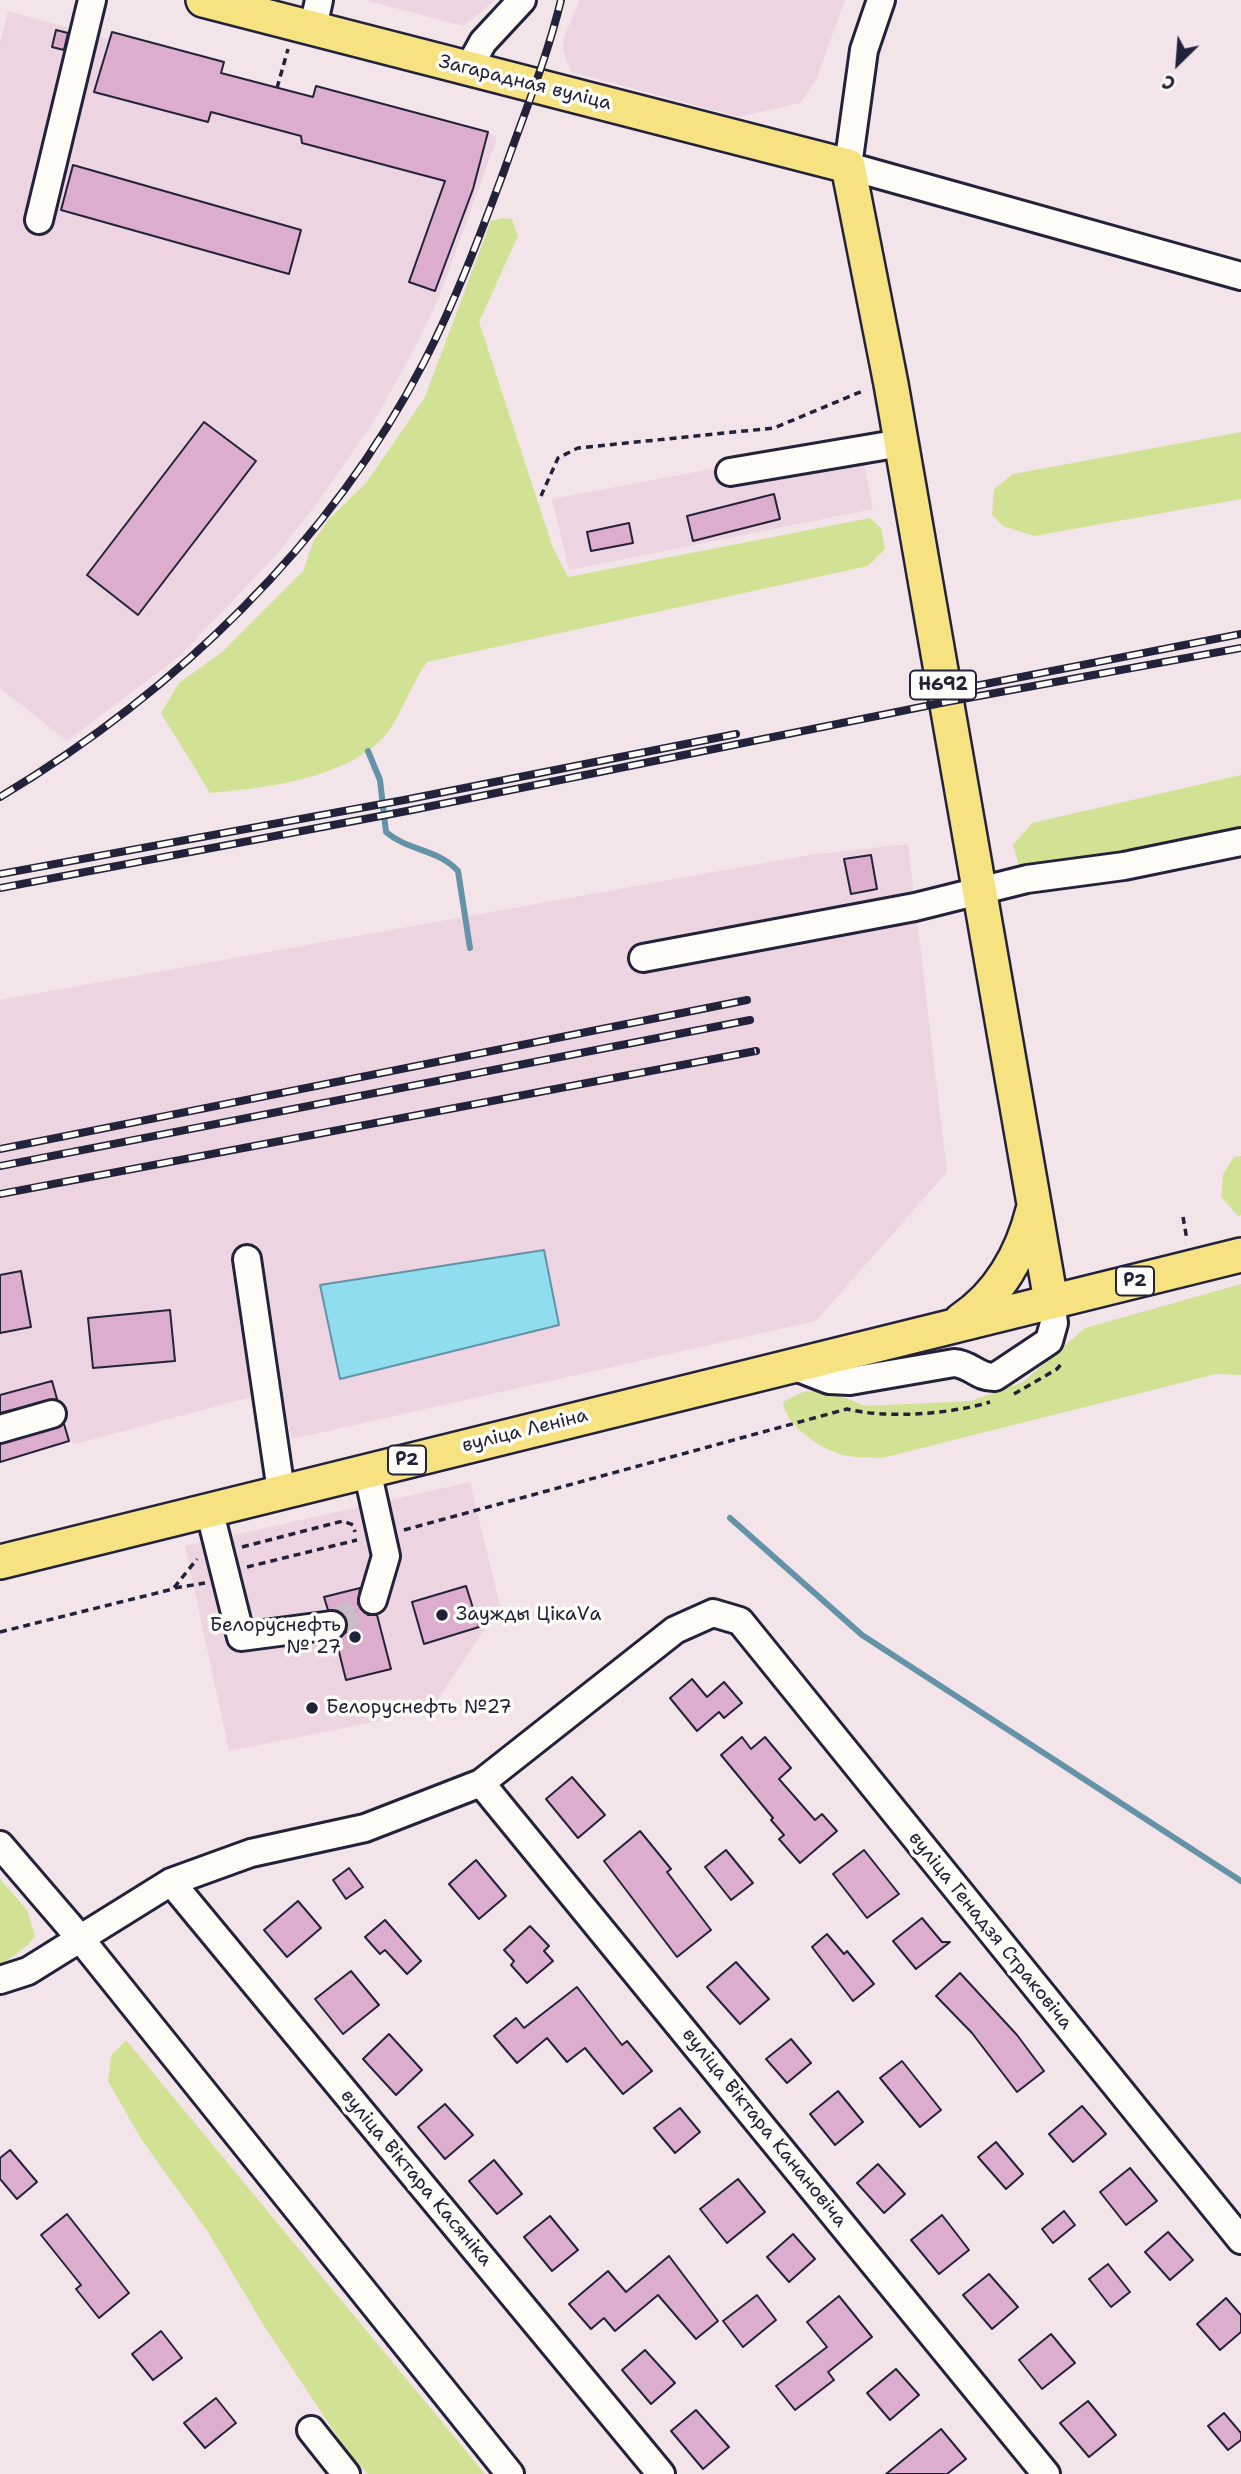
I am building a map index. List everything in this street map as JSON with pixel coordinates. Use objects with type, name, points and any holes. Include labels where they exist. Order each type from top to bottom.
[{"type":"main road","name":"Загарадная вуліца","points":[[222,3],[309,17],[468,69],[848,166]]},
{"type":"main road","name":"Н692","points":[[848,166],[891,384],[1051,1301]]},
{"type":"main road","points":[[953,1326],[983,1303],[1011,1268],[1035,1204]]},
{"type":"main road","name":"Р2","points":[[1051,1301],[1230,1257]]},
{"type":"main road","name":"вуліца Леніна","points":[[0,1562],[1051,1301]]},
{"type":"street","points":[[40,220],[92,0]]},
{"type":"street","points":[[468,69],[484,42],[522,0]]},
{"type":"street","name":"Н692","points":[[848,166],[864,50],[881,0]]},
{"type":"street","points":[[848,166],[1241,276]]},
{"type":"street","points":[[730,472],[901,443]]},
{"type":"street","points":[[643,958],[915,907],[1027,879],[1124,866],[1241,842]]},
{"type":"street","points":[[247,1259],[281,1491]]},
{"type":"street","points":[[793,1366],[829,1380],[850,1381],[954,1363],[965,1364],[978,1375],[995,1377],[1049,1341],[1054,1323],[1051,1301]]},
{"type":"street","points":[[0,1429],[52,1414]]},
{"type":"street","points":[[367,1470],[368,1537],[386,1556],[373,1600]]},
{"type":"street","points":[[209,1509],[241,1637],[332,1625]]},
{"type":"street","name":"вуліца Генадзя Страковіча","points":[[481,1783],[675,1630],[713,1613],[740,1621],[1241,2240]]},
{"type":"street","points":[[0,1980],[28,1971],[171,1882],[251,1853],[365,1828],[481,1783]]},
{"type":"street","name":"вуліца Віктара Канановіча","points":[[481,1783],[1046,2474]]},
{"type":"street","points":[[0,1845],[79,1937],[510,2474]]},
{"type":"street","name":"вуліца Віктара Касяніка","points":[[171,1882],[661,2474]]},
{"type":"street","points":[[311,2430],[346,2474]]},
{"type":"path","points":[[277,88],[309,17]]},
{"type":"path","points":[[541,496],[558,458],[578,448],[738,434],[774,428],[850,394],[891,384]]},
{"type":"path","points":[[1011,1395],[1045,1377],[1065,1360]]},
{"type":"path","points":[[0,1632],[227,1578],[236,1575],[243,1567],[414,1528],[847,1409],[865,1413],[965,1410],[999,1399]]},
{"type":"path","points":[[173,1589],[196,1560],[220,1552],[343,1521],[368,1537]]},
{"type":"shaded area","points":[[364,0],[495,0],[464,26]]},
{"type":"shaded area","points":[[580,0],[845,0],[816,80],[800,103],[739,117],[571,72],[563,50],[564,37]]},
{"type":"shaded area","points":[[8,11],[109,39],[112,32],[224,62],[221,73],[312,97],[316,86],[488,132],[497,138],[440,295],[417,344],[375,420],[320,499],[278,553],[181,655],[67,741],[0,688],[0,43]]},
{"type":"shaded area","points":[[859,441],[873,509],[569,570],[552,499]]},
{"type":"shaded area","points":[[908,844],[947,1172],[816,1321],[292,1439],[289,1425],[259,1432],[251,1397],[75,1444],[69,1441],[0,1462],[0,1000],[809,855]]},
{"type":"shaded area","points":[[470,1482],[500,1606],[430,1711],[229,1751],[185,1546]]},
{"type":"green space","points":[[512,219],[518,236],[479,322],[553,548],[568,577],[870,518],[881,528],[885,549],[868,566],[427,662],[390,729],[375,746],[355,759],[308,778],[257,788],[210,793],[161,713],[179,683],[222,652],[303,571],[313,542],[329,519],[366,483],[425,397],[491,221]]},
{"type":"green space","points":[[1241,432],[1241,499],[1034,536],[1003,526],[992,515],[994,489],[1013,474]]},
{"type":"green space","points":[[1241,775],[1241,833],[1038,871],[1019,865],[1013,845],[1032,823]]},
{"type":"green space","points":[[1241,1156],[1241,1215],[1238,1216],[1221,1197],[1223,1174],[1234,1157]]},
{"type":"green space","points":[[1241,1284],[1241,1375],[1216,1374],[882,1458],[848,1456],[828,1450],[798,1428],[785,1411],[783,1402],[803,1392],[826,1390],[865,1406],[971,1401],[1023,1382],[1085,1328]]},
{"type":"green space","points":[[0,1879],[27,1910],[35,1936],[28,1945],[0,1966]]},
{"type":"green space","points":[[126,2040],[485,2474],[368,2474],[349,2454],[264,2326],[208,2232],[141,2139],[108,2081],[111,2056]]},
{"type":"water","points":[[544,1250],[559,1325],[340,1379],[320,1285]]},
{"type":"building","points":[[56,30],[68,33],[64,50],[52,47]]},
{"type":"building","points":[[112,32],[224,62],[221,73],[313,97],[316,86],[488,132],[473,189],[435,291],[409,282],[445,181],[302,143],[301,136],[211,112],[208,122],[94,92]]},
{"type":"building","points":[[73,165],[301,230],[289,274],[61,210]]},
{"type":"building","points":[[204,422],[256,461],[138,615],[87,575]]},
{"type":"building","points":[[774,494],[780,519],[693,541],[687,516]]},
{"type":"building","points":[[629,523],[633,543],[591,551],[587,532]]},
{"type":"building","points":[[871,855],[877,889],[851,894],[844,859]]},
{"type":"building","points":[[21,1271],[31,1327],[0,1333],[0,1275]]},
{"type":"building","points":[[170,1310],[175,1361],[93,1368],[88,1318]]},
{"type":"building","points":[[52,1381],[57,1399],[0,1413],[0,1395]]},
{"type":"building","points":[[64,1424],[69,1441],[0,1462],[0,1444]]},
{"type":"building","points":[[466,1586],[479,1627],[424,1644],[412,1602]]},
{"type":"building","points":[[360,1588],[358,1604],[368,1615],[377,1615],[391,1669],[346,1680],[336,1640],[346,1632],[347,1622],[339,1611],[328,1610],[324,1597]]},
{"type":"building","points":[[692,1679],[707,1697],[724,1682],[742,1703],[724,1718],[719,1712],[697,1731],[670,1698]]},
{"type":"building","points":[[742,1737],[751,1749],[765,1737],[791,1768],[779,1779],[815,1820],[822,1814],[837,1831],[800,1863],[779,1839],[784,1835],[771,1820],[773,1818],[721,1755]]},
{"type":"building","points":[[572,1777],[605,1815],[578,1838],[546,1799]]},
{"type":"building","points":[[640,1831],[671,1869],[667,1872],[711,1930],[677,1957],[604,1861]]},
{"type":"building","points":[[726,1850],[753,1883],[731,1900],[705,1867]]},
{"type":"building","points":[[864,1850],[899,1894],[867,1918],[833,1874]]},
{"type":"building","points":[[476,1860],[506,1896],[479,1919],[449,1884]]},
{"type":"building","points":[[349,1868],[363,1887],[346,1899],[333,1880]]},
{"type":"building","points":[[298,1901],[321,1928],[287,1957],[264,1930]]},
{"type":"building","points":[[922,1918],[942,1942],[950,1942],[916,1969],[893,1941]]},
{"type":"building","points":[[385,1920],[421,1961],[407,1974],[385,1950],[380,1954],[365,1937]]},
{"type":"building","points":[[530,1926],[549,1946],[544,1951],[553,1961],[527,1983],[511,1965],[514,1961],[504,1950]]},
{"type":"building","points":[[827,1934],[844,1954],[847,1951],[874,1984],[853,2001],[812,1947]]},
{"type":"building","points":[[736,1962],[769,1999],[740,2024],[707,1987]]},
{"type":"building","points":[[351,1971],[379,2005],[343,2034],[315,1999]]},
{"type":"building","points":[[960,1973],[1017,2035],[1044,2071],[1017,2092],[972,2033],[936,1996]]},
{"type":"building","points":[[577,1987],[622,2045],[627,2041],[652,2071],[623,2094],[585,2048],[567,2062],[547,2038],[517,2063],[494,2036],[516,2018],[524,2028]]},
{"type":"building","points":[[389,2034],[422,2070],[396,2095],[363,2059]]},
{"type":"building","points":[[791,2039],[811,2063],[787,2083],[766,2059]]},
{"type":"building","points":[[902,2061],[941,2110],[920,2127],[880,2078]]},
{"type":"building","points":[[838,2091],[863,2122],[835,2145],[810,2114]]},
{"type":"building","points":[[445,2104],[473,2135],[445,2159],[418,2127]]},
{"type":"building","points":[[1082,2106],[1106,2134],[1073,2162],[1049,2134]]},
{"type":"building","points":[[680,2108],[700,2132],[675,2153],[654,2128]]},
{"type":"building","points":[[996,2142],[1023,2174],[1006,2189],[978,2157]]},
{"type":"building","points":[[10,2150],[37,2182],[17,2199],[0,2179],[0,2158]]},
{"type":"building","points":[[494,2160],[522,2194],[497,2214],[469,2181]]},
{"type":"building","points":[[878,2164],[905,2194],[884,2213],[857,2183]]},
{"type":"building","points":[[1130,2168],[1157,2201],[1126,2225],[1100,2192]]},
{"type":"building","points":[[738,2179],[765,2212],[727,2243],[700,2209]]},
{"type":"building","points":[[1064,2211],[1075,2225],[1053,2243],[1042,2229]]},
{"type":"building","points":[[67,2214],[129,2293],[99,2318],[76,2289],[81,2285],[41,2235]]},
{"type":"building","points":[[942,2215],[969,2250],[939,2274],[911,2240]]},
{"type":"building","points":[[550,2216],[578,2250],[552,2271],[524,2237]]},
{"type":"building","points":[[1168,2232],[1193,2260],[1170,2280],[1145,2252]]},
{"type":"building","points":[[793,2234],[815,2259],[789,2282],[767,2257]]},
{"type":"building","points":[[669,2256],[718,2321],[696,2339],[658,2295],[615,2331],[604,2318],[591,2329],[569,2304],[608,2271],[626,2292]]},
{"type":"building","points":[[1108,2264],[1130,2292],[1111,2307],[1089,2279]]},
{"type":"building","points":[[989,2274],[1018,2307],[992,2329],[963,2295]]},
{"type":"building","points":[[757,2295],[776,2320],[743,2347],[723,2321]]},
{"type":"building","points":[[839,2296],[872,2337],[828,2372],[834,2380],[795,2410],[776,2386],[827,2347],[807,2322]]},
{"type":"building","points":[[1226,2298],[1241,2315],[1241,2332],[1220,2350],[1197,2324]]},
{"type":"building","points":[[161,2331],[182,2358],[153,2380],[132,2354]]},
{"type":"building","points":[[1051,2334],[1075,2363],[1042,2389],[1019,2360]]},
{"type":"building","points":[[645,2350],[675,2383],[651,2404],[622,2370]]},
{"type":"building","points":[[896,2369],[919,2395],[890,2420],[867,2393]]},
{"type":"building","points":[[216,2398],[236,2423],[205,2448],[184,2423]]},
{"type":"building","points":[[1088,2401],[1116,2435],[1089,2457],[1060,2423]]},
{"type":"building","points":[[696,2410],[729,2447],[703,2469],[671,2431]]},
{"type":"building","points":[[1224,2413],[1241,2433],[1241,2440],[1228,2450],[1208,2426]]},
{"type":"building","points":[[941,2429],[966,2459],[947,2474],[886,2474]]},
{"type":"waterway","points":[[368,751],[380,780],[386,832],[404,843],[441,858],[458,871],[470,948]]},
{"type":"waterway","points":[[730,1518],[862,1635],[1241,1881]]},
{"type":"tunnel","points":[[332,1625],[373,1600]]},
{"type":"railway","points":[[0,797],[65,756],[127,710],[186,661],[242,608],[295,552],[343,492],[386,429],[447,315],[504,171],[542,65],[561,0]]},
{"type":"railway","points":[[970,687],[1241,634]]},
{"type":"railway","points":[[0,888],[407,811],[946,702],[1241,648]]},
{"type":"railway","points":[[0,874],[404,800],[736,734]]},
{"type":"railway","points":[[0,1149],[747,1000]]},
{"type":"railway","points":[[0,1166],[750,1020]]},
{"type":"railway","points":[[0,1194],[756,1051]]},
{"type":"place","name":"Заужды ЦікаVа","points":[[442,1615]]},
{"type":"place","name":"Белоруснефть № 27","points":[[355,1637]]},
{"type":"place","name":"Белоруснефть №27","points":[[312,1708]]}]
